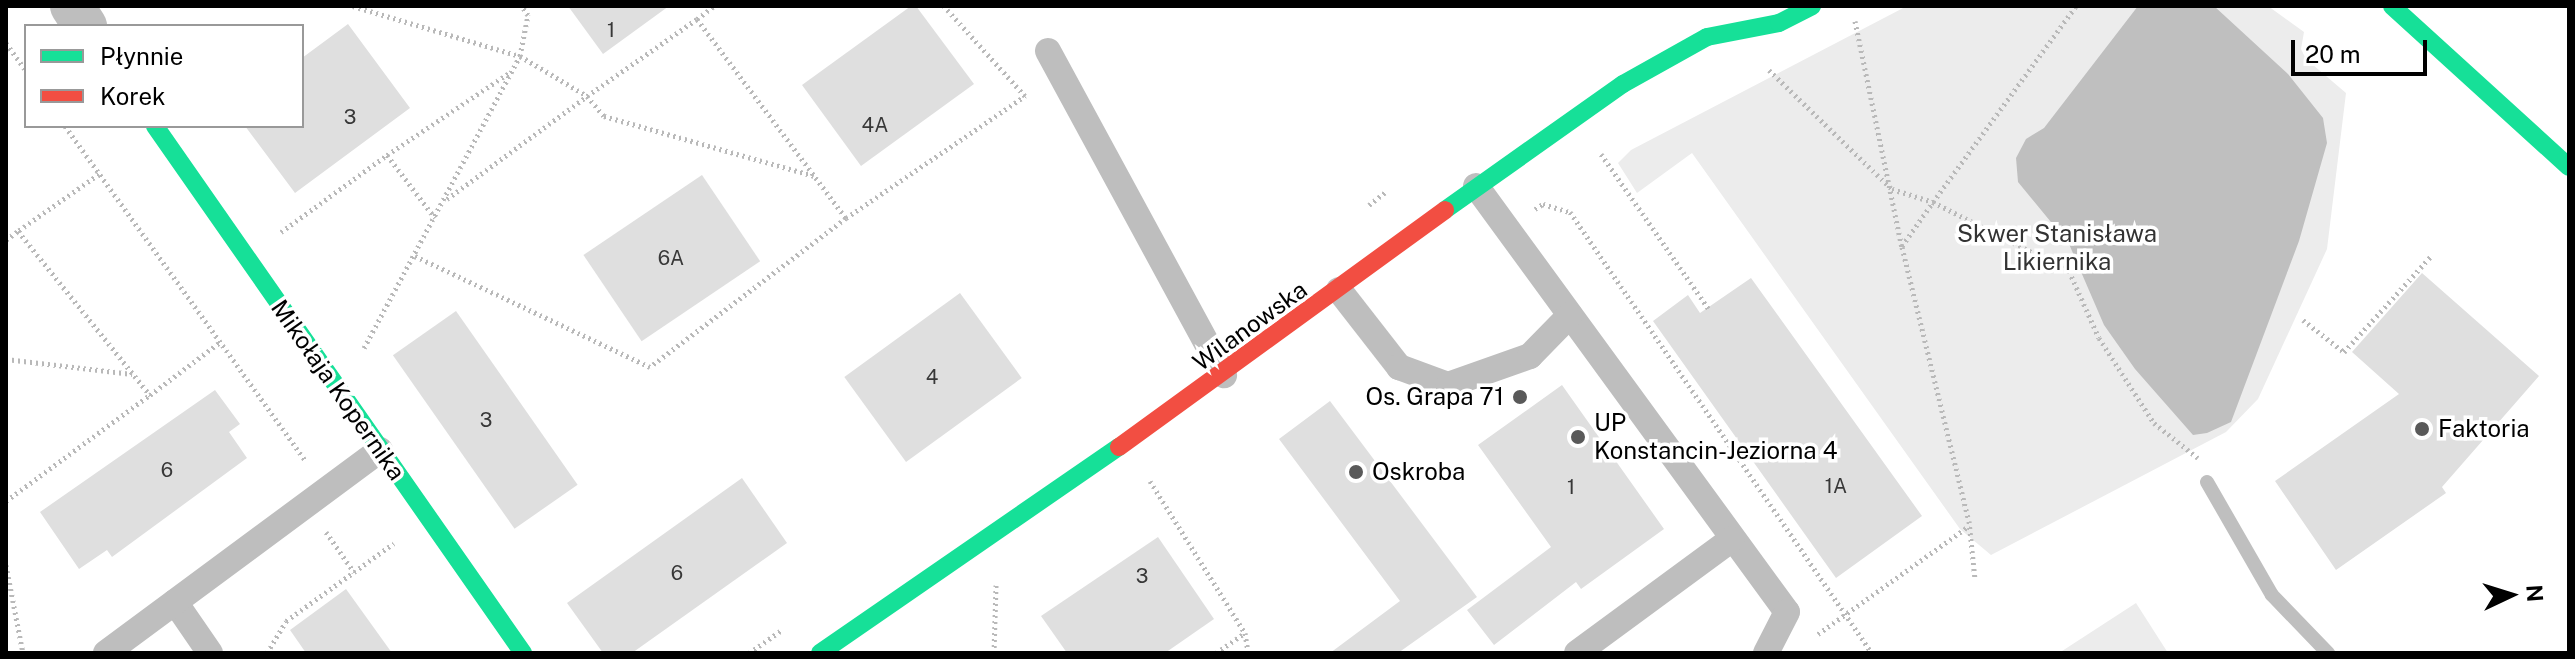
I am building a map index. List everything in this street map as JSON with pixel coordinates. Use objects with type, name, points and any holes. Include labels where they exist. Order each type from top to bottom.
[{"type":"main road","name":"Wilanowska","points":[[820,653],[1224,375],[1476,186],[1623,84],[1707,37],[1779,23],[1812,6]]},
{"type":"main road","points":[[2392,6],[2569,167]]},
{"type":"main road","points":[[1707,37],[1719,16]]},
{"type":"main road","name":"Mikołaja Kopernika","points":[[156,128],[523,653]]},
{"type":"street","points":[[72,6],[84,24]]},
{"type":"lane","points":[[1048,51],[1224,375]]},
{"type":"lane","points":[[1476,186],[1787,612],[1766,653]]},
{"type":"lane","points":[[1339,290],[1399,367],[1448,385],[1530,356],[1570,315]]},
{"type":"lane","points":[[106,653],[380,450]]},
{"type":"lane","points":[[1577,653],[1732,539]]},
{"type":"lane","points":[[175,602],[210,653]]},
{"type":"path","points":[[353,6],[520,56],[587,96],[604,116],[815,176]]},
{"type":"path","points":[[360,356],[527,43],[528,15],[522,6]]},
{"type":"path","points":[[445,200],[714,6]]},
{"type":"path","points":[[415,256],[650,367],[846,218],[1025,96],[944,6]]},
{"type":"path","points":[[1902,247],[2076,6]]},
{"type":"path","points":[[697,19],[846,218]]},
{"type":"path","points":[[1855,21],[1902,247],[1970,525],[1975,579]]},
{"type":"path","points":[[6,43],[24,68]]},
{"type":"path","points":[[1765,66],[1892,189],[1933,202],[2069,271],[2099,338],[2154,423],[2198,458]]},
{"type":"path","points":[[277,234],[512,71]]},
{"type":"path","points":[[66,128],[336,505],[316,517],[354,572]]},
{"type":"path","points":[[1601,153],[1708,308]]},
{"type":"path","points":[[387,155],[435,218]]},
{"type":"path","points":[[6,240],[99,174]]},
{"type":"path","points":[[1543,204],[1570,212],[1871,652]]},
{"type":"path","points":[[18,231],[150,395]]},
{"type":"path","points":[[2303,320],[2344,352],[2432,255]]},
{"type":"path","points":[[6,501],[220,342]]},
{"type":"path","points":[[6,359],[133,374]]},
{"type":"path","points":[[1145,473],[1245,633],[1248,653]]},
{"type":"path","points":[[1808,642],[1970,525]]},
{"type":"path","points":[[267,653],[286,621],[400,539]]},
{"type":"path","points":[[6,565],[23,653]]},
{"type":"path","points":[[994,653],[996,580]]},
{"type":"path","points":[[1216,653],[1245,633]]},
{"type":"green space","name":"Skwer Stanisława Likiernika","points":[[1907,6],[2268,6],[2304,32],[2301,49],[2306,59],[2346,93],[2327,249],[2258,399],[2226,432],[1991,555],[1960,529],[1692,153],[1637,193],[1618,163],[1631,150]]},
{"type":"green space","points":[[2136,603],[2168,653],[2059,653]]},
{"type":"shaded area","points":[[2138,6],[2214,6],[2288,74],[2323,118],[2327,143],[2299,241],[2231,422],[2207,433],[2193,435],[2135,369],[2104,325],[2069,244],[2018,182],[2016,158],[2026,139],[2044,128]]},
{"type":"building","points":[[568,6],[669,6],[603,54]]},
{"type":"building","points":[[911,6],[916,6],[974,84],[861,166],[802,85]]},
{"type":"building","points":[[348,24],[410,108],[295,193],[246,128],[304,128],[304,57]]},
{"type":"building","points":[[702,175],[760,261],[642,341],[583,255]]},
{"type":"building","name":"Faktoria","points":[[2422,273],[2539,376],[2442,487],[2446,493],[2336,570],[2275,481],[2399,394],[2352,352]]},
{"type":"building","points":[[1751,278],[1922,516],[1836,578],[1653,321],[1688,295],[1700,313]]},
{"type":"building","points":[[960,293],[1022,378],[906,462],[844,377]]},
{"type":"building","points":[[456,311],[578,485],[515,529],[393,355]]},
{"type":"building","points":[[1562,385],[1664,529],[1581,589],[1576,582],[1494,645],[1467,610],[1551,547],[1478,445]]},
{"type":"building","points":[[215,390],[240,424],[229,432],[247,458],[112,557],[107,550],[79,569],[40,512]]},
{"type":"building","points":[[1330,401],[1477,597],[1398,653],[1330,653],[1400,601],[1279,439]]},
{"type":"building","points":[[742,478],[787,543],[632,653],[603,653],[567,603]]},
{"type":"building","points":[[1158,537],[1214,619],[1165,653],[1067,653],[1041,616]]},
{"type":"building","points":[[346,589],[392,653],[306,653],[290,630]]},
{"type":"waterway","points":[[2207,482],[2272,595],[2328,653]]},
{"type":"traffic: fast","points":[[1445,210],[1623,84],[1707,37],[1779,23],[1812,6]]},
{"type":"traffic: fast","points":[[2392,6],[2569,167]]},
{"type":"traffic: fast","points":[[156,128],[523,653]]},
{"type":"traffic: fast","points":[[820,653],[1119,447]]},
{"type":"traffic: jam","points":[[1119,447],[1445,210]]},
{"type":"place","name":"Os. Grapa 71","points":[[1520,397]]},
{"type":"place","name":"Faktoria","points":[[2422,429]]},
{"type":"place","name":"UP Konstancin-Jeziorna 4","points":[[1578,437]]},
{"type":"place","name":"Oskroba","points":[[1356,472]]}]
